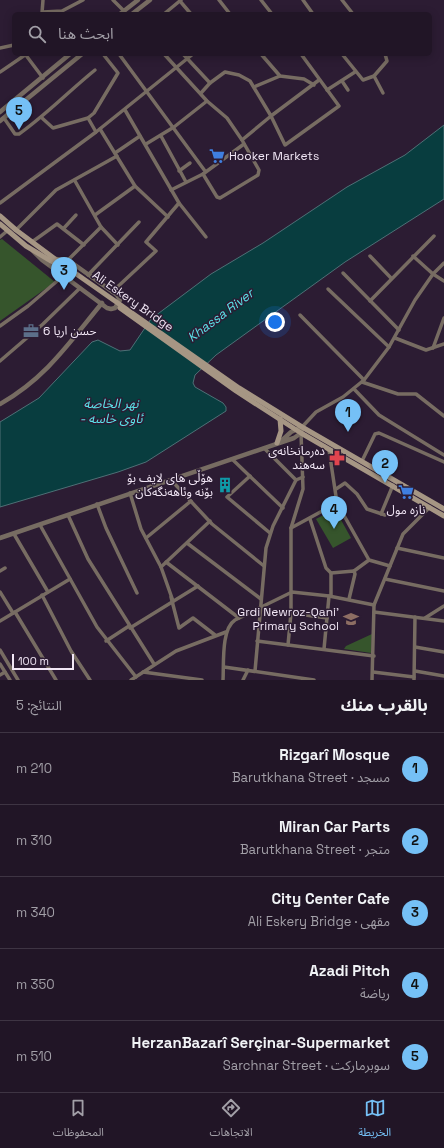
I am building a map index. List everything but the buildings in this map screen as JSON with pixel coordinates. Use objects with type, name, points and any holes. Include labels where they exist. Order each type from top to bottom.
[{"type":"main road","points":[[0,216],[73,273]]},
{"type":"main road","points":[[0,224],[33,250],[73,273]]},
{"type":"main road","name":"Ali Eskery Bridge","points":[[73,273],[238,390]]},
{"type":"main road","points":[[238,390],[318,444],[444,516]]},
{"type":"main road","points":[[238,390],[444,509]]},
{"type":"main road","points":[[278,443],[281,431],[280,419]]},
{"type":"main road","points":[[318,444],[322,438]]},
{"type":"street","points":[[42,12],[43,0]]},
{"type":"street","points":[[62,12],[83,0]]},
{"type":"street","points":[[113,0],[121,12]]},
{"type":"street","points":[[123,12],[138,0]]},
{"type":"street","points":[[135,12],[150,0]]},
{"type":"street","points":[[220,0],[229,12]]},
{"type":"street","points":[[261,0],[270,12]]},
{"type":"street","points":[[303,0],[312,12]]},
{"type":"street","points":[[342,0],[351,12]]},
{"type":"street","points":[[167,12],[181,1],[189,12]]},
{"type":"street","points":[[0,48],[12,45]]},
{"type":"street","points":[[0,72],[22,56]]},
{"type":"street","points":[[26,56],[43,78]]},
{"type":"street","points":[[0,112],[68,56]]},
{"type":"street","points":[[72,56],[75,60]]},
{"type":"street","points":[[80,56],[2,119],[15,134],[19,134],[42,118],[61,98],[95,70]]},
{"type":"street","points":[[42,118],[53,128],[88,118],[94,113],[118,73],[105,56]]},
{"type":"street","points":[[120,56],[174,127],[204,172],[217,197],[220,198],[258,175],[259,170],[227,118],[207,101],[166,56]]},
{"type":"street","points":[[184,56],[210,83]]},
{"type":"street","points":[[0,203],[125,110],[191,56]]},
{"type":"street","points":[[263,56],[280,76]]},
{"type":"street","points":[[201,93],[210,83],[225,72],[239,75],[250,81],[272,116],[285,145],[339,106],[302,56]]},
{"type":"street","points":[[343,56],[363,80],[374,76],[387,61],[386,56]]},
{"type":"street","points":[[326,90],[355,72]]},
{"type":"street","points":[[254,87],[280,76],[304,79],[314,84]]},
{"type":"street","points":[[374,76],[383,93]]},
{"type":"street","points":[[171,190],[204,172],[243,142],[272,116],[319,80]]},
{"type":"street","points":[[342,81],[348,90]]},
{"type":"street","points":[[146,144],[174,127],[207,101]]},
{"type":"street","points":[[125,110],[179,203],[206,237]]},
{"type":"street","points":[[88,118],[96,132]]},
{"type":"street","points":[[100,129],[135,186],[168,217]]},
{"type":"street","points":[[16,230],[52,194],[116,154],[140,136]]},
{"type":"street","points":[[161,136],[186,182]]},
{"type":"street","points":[[179,171],[190,163]]},
{"type":"street","points":[[75,180],[101,227],[118,245]]},
{"type":"street","points":[[95,215],[135,186]]},
{"type":"street","points":[[112,292],[156,251],[146,242],[179,203]]},
{"type":"street","points":[[64,228],[76,215]]},
{"type":"street","points":[[88,275],[118,245],[138,222]]},
{"type":"street","points":[[32,242],[45,231],[58,224],[84,245]]},
{"type":"street","points":[[68,260],[101,227]]},
{"type":"street","points":[[0,237],[7,231]]},
{"type":"street","points":[[370,301],[434,236]]},
{"type":"street","points":[[33,250],[38,258],[109,309],[115,308],[119,302],[119,298],[112,292],[68,260],[55,259]]},
{"type":"street","points":[[370,256],[392,278]]},
{"type":"street","points":[[413,256],[433,274],[444,281]]},
{"type":"street","points":[[278,443],[296,429],[302,427],[321,409],[354,390],[363,381],[390,347],[408,311],[433,274],[444,263]]},
{"type":"street","points":[[343,273],[399,330]]},
{"type":"street","points":[[0,326],[28,306],[63,276]]},
{"type":"street","points":[[0,361],[43,324],[80,288]]},
{"type":"street","points":[[328,289],[390,347]]},
{"type":"street","points":[[0,404],[21,392],[40,376],[102,303]]},
{"type":"street","points":[[300,315],[363,381],[398,394],[416,394],[443,413]]},
{"type":"street","points":[[433,348],[444,318]]},
{"type":"street","points":[[395,338],[426,350],[444,344]]},
{"type":"street","points":[[354,390],[379,415],[444,455]]},
{"type":"street","points":[[288,645],[292,613],[291,528],[303,492],[302,427]]},
{"type":"street","points":[[0,538],[294,438],[301,433]]},
{"type":"street","points":[[362,461],[374,434],[379,433],[444,462]]},
{"type":"street","points":[[264,448],[296,480]]},
{"type":"street","points":[[329,449],[337,503],[369,560],[390,566]]},
{"type":"street","points":[[232,459],[283,508]]},
{"type":"street","points":[[250,476],[226,497],[270,533]]},
{"type":"street","points":[[255,671],[264,566],[270,533],[296,480],[303,477]]},
{"type":"street","points":[[172,480],[210,521],[264,566]]},
{"type":"street","points":[[336,489],[345,483],[357,494],[367,509],[383,515],[392,485]]},
{"type":"street","points":[[130,493],[141,529],[162,567],[170,592],[178,628],[193,618],[215,635]]},
{"type":"street","points":[[146,538],[191,501]]},
{"type":"street","points":[[291,528],[337,503]]},
{"type":"street","points":[[97,504],[106,528],[137,593]]},
{"type":"street","points":[[372,680],[374,656],[374,605],[403,534],[430,507]]},
{"type":"street","points":[[68,515],[88,559],[154,664]]},
{"type":"street","points":[[310,519],[326,568],[331,573],[324,649]]},
{"type":"street","points":[[162,567],[210,521]]},
{"type":"street","points":[[40,525],[106,641],[136,677]]},
{"type":"street","points":[[14,534],[48,592]]},
{"type":"street","points":[[187,543],[261,599]]},
{"type":"street","points":[[397,548],[444,558]]},
{"type":"street","points":[[331,573],[354,571],[369,560]]},
{"type":"street","points":[[166,562],[239,618]]},
{"type":"street","points":[[0,571],[6,568]]},
{"type":"street","points":[[349,599],[355,574],[354,571]]},
{"type":"street","points":[[0,621],[70,579]]},
{"type":"street","points":[[385,579],[444,591]]},
{"type":"street","points":[[106,641],[198,586]]},
{"type":"street","points":[[0,592],[56,680]]},
{"type":"street","points":[[223,680],[226,632],[229,624],[239,618],[292,592],[349,599],[374,605]]},
{"type":"street","points":[[42,596],[71,651],[90,680]]},
{"type":"street","points":[[425,618],[444,606]]},
{"type":"street","points":[[374,612],[444,621]]},
{"type":"street","points":[[292,613],[327,618]]},
{"type":"street","points":[[373,672],[414,678],[415,617]]},
{"type":"street","points":[[131,680],[154,664],[183,648],[226,632]]},
{"type":"street","points":[[257,641],[374,656]]},
{"type":"street","points":[[415,647],[444,652]]},
{"type":"street","points":[[0,650],[18,680]]},
{"type":"street","points":[[4,658],[0,662],[10,680]]},
{"type":"street","points":[[224,667],[314,680]]},
{"type":"street","points":[[243,680],[248,670]]},
{"type":"street","points":[[414,671],[444,676]]},
{"type":"street","points":[[0,675],[5,672]]},
{"type":"street","points":[[143,672],[177,678],[202,680]]},
{"type":"green space","points":[[2,239],[55,282],[0,321],[0,240]]},
{"type":"green space","points":[[335,509],[351,538],[333,548],[316,519]]},
{"type":"green space","points":[[372,634],[371,653],[344,649],[346,646]]},
{"type":"water","name":"نهر الخاصة - ئاوی خاسە","points":[[444,125],[444,199],[345,262],[216,355],[195,375],[193,383],[195,387],[223,403],[226,407],[226,411],[146,462],[118,472],[0,507],[0,422],[39,398],[92,342],[98,340],[120,351],[130,350],[151,319],[211,274],[263,243],[347,187],[405,155]]},
{"type":"place","name":"HerzanBazarî Serçinar-Supermarket","points":[[19,130]]},
{"type":"place","name":"Hooker Markets","points":[[217,156]]},
{"type":"place","name":"City Center Cafe","points":[[64,290]]},
{"type":"place","name":"حسن اريا 6","points":[[31,331]]},
{"type":"place","name":"Rizgarî Mosque","points":[[348,432]]},
{"type":"place","name":"دەرمانخانەی سەهند","points":[[337,458]]},
{"type":"place","name":"Miran Car Parts","points":[[385,483]]},
{"type":"place","name":"هۆڵی های لایف بۆ بۆنە وئاهەنگەکان","points":[[225,485]]},
{"type":"place","name":"نازه مول","points":[[406,492]]},
{"type":"place","name":"Azadi Pitch","points":[[334,529]]},
{"type":"place","name":"Grdi Newroz-Qani' Primary School","points":[[351,619]]},
{"type":"water label","name":"Khassa River","points":[[220,315]]}]
